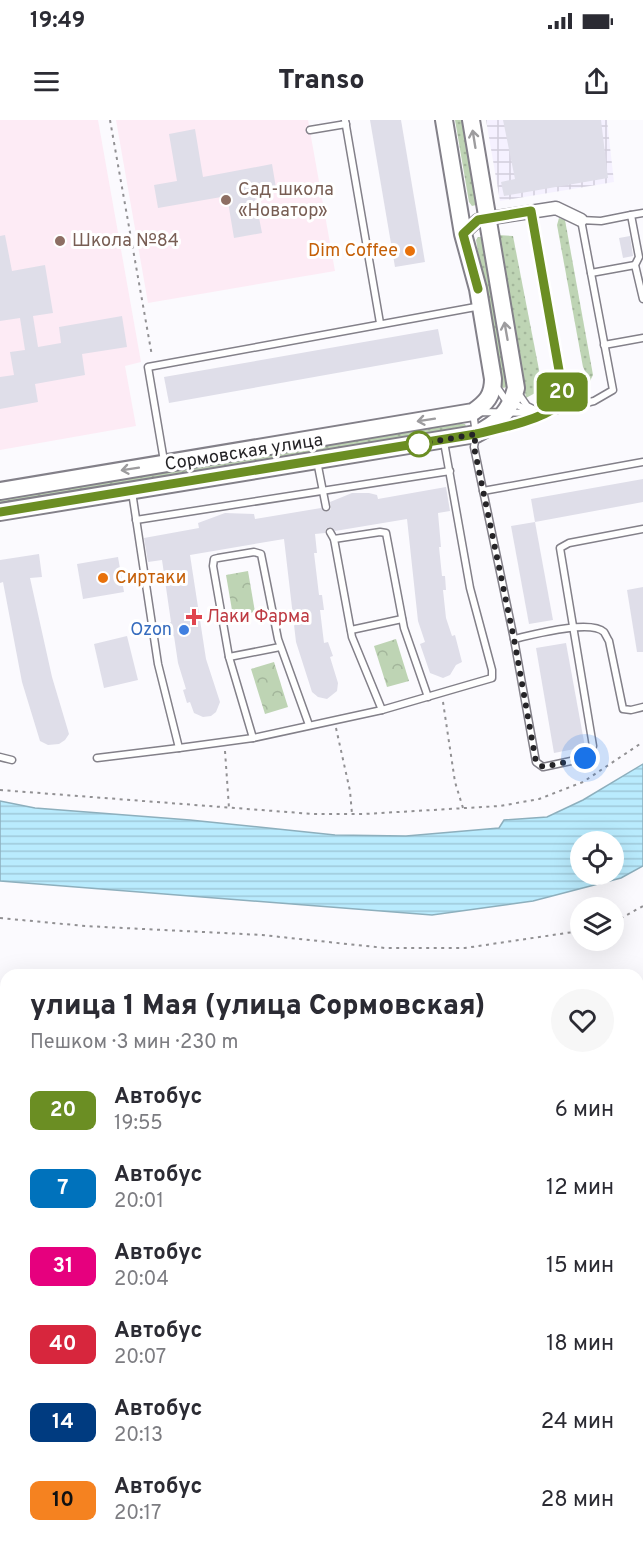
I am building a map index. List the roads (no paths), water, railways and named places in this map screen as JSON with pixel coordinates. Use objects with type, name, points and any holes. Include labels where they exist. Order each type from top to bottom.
[{"type":"main road","points":[[444,120],[463,234],[481,306],[493,379],[490,398],[477,409]]},
{"type":"main road","points":[[471,120],[487,218],[511,402]]},
{"type":"main road","name":"Сормовская улица","points":[[0,512],[476,434],[492,426],[511,402]]},
{"type":"main road","name":"Сормовская улица","points":[[0,491],[477,409]]},
{"type":"street","points":[[459,206],[468,211],[480,211],[484,201]]},
{"type":"street","points":[[463,234],[474,222],[487,218],[556,208],[581,220]]},
{"type":"lane","points":[[310,130],[345,122],[380,324]]},
{"type":"lane","points":[[493,379],[499,392],[528,411],[545,413],[558,405],[563,393],[531,211]]},
{"type":"lane","points":[[476,434],[594,401],[613,390],[581,220],[601,221],[643,213]]},
{"type":"lane","points":[[631,215],[639,257],[635,265],[643,298]]},
{"type":"lane","points":[[591,273],[635,265]]},
{"type":"lane","points":[[164,464],[148,368],[481,306]]},
{"type":"lane","points":[[604,345],[643,338]]},
{"type":"lane","points":[[545,413],[527,406],[519,397],[511,402],[477,409],[474,447],[514,639],[536,762],[543,767],[585,758],[593,746],[560,548],[568,543],[643,529]]},
{"type":"lane","points":[[511,402],[545,413]]},
{"type":"lane","points":[[97,758],[254,738],[382,710],[489,680],[493,675],[470,588],[444,439]]},
{"type":"lane","points":[[317,461],[326,507]]},
{"type":"lane","points":[[483,491],[643,462]]},
{"type":"lane","points":[[136,520],[450,471]]},
{"type":"lane","points":[[132,492],[158,664],[179,748]]},
{"type":"lane","points":[[330,532],[334,539],[351,630],[382,710]]},
{"type":"lane","points":[[334,539],[386,533],[402,619],[428,697]]},
{"type":"lane","points":[[254,738],[229,657],[213,566],[214,559],[218,558],[254,552],[261,554],[280,646],[309,725]]},
{"type":"lane","points":[[351,630],[402,619]]},
{"type":"lane","points":[[514,639],[573,628],[593,628],[603,631],[609,640],[623,709],[632,710],[643,707]]},
{"type":"lane","points":[[229,657],[280,646]]},
{"type":"lane","points":[[0,757],[12,760]]},
{"type":"water","points":[[643,764],[643,866],[624,876],[624,831],[570,831],[570,885],[594,885],[533,901],[432,915],[0,881],[0,801],[35,808],[190,820],[335,835],[406,836],[499,828],[504,820],[547,817],[583,800]]},
{"type":"place","name":"Сад-школа «Новатор»","points":[[226,200]]},
{"type":"place","name":"Школа №84","points":[[60,241]]},
{"type":"place","name":"Dim Coffee","points":[[410,251]]},
{"type":"place","name":"Сиртаки","points":[[103,578]]},
{"type":"place","name":"Лаки Фарма","points":[[194,617]]},
{"type":"place","name":"Ozon","points":[[184,630]]}]
